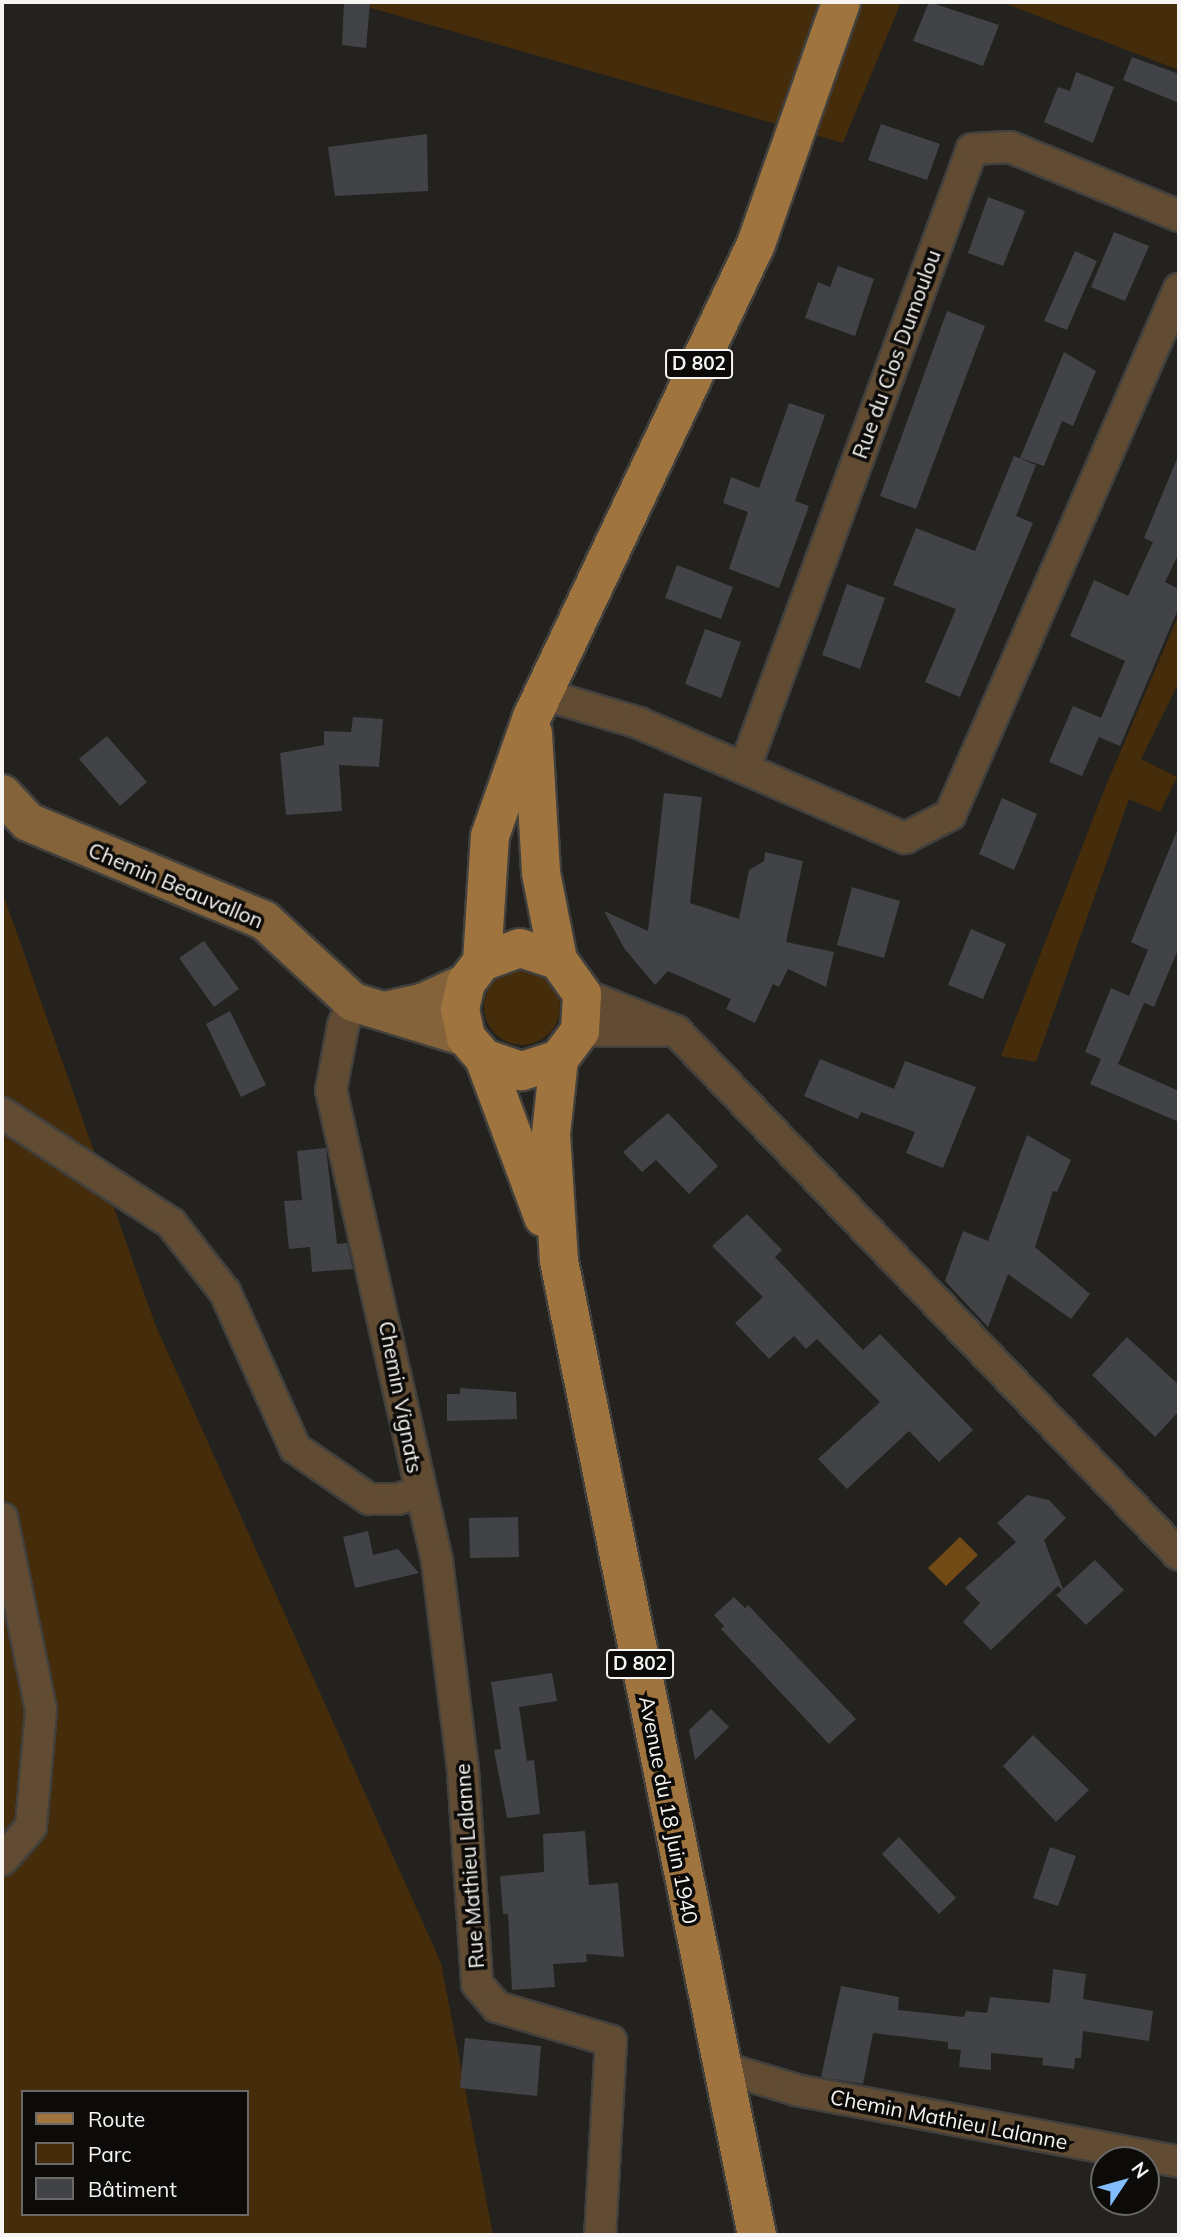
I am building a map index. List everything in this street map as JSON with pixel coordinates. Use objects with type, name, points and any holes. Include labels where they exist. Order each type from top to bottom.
[{"type":"main road","name":"D 802","points":[[474,973],[489,836],[537,706],[756,244],[841,2]]},
{"type":"main road","name":"D 802","points":[[537,706],[541,873],[558,960]]},
{"type":"main road","points":[[520,948],[558,960],[582,994],[569,1045],[522,1071],[475,1047],[460,1009],[474,973],[520,948]]},
{"type":"main road","name":"Avenue du 18 Juin 1940","points":[[569,1045],[551,1134],[559,1261],[757,2235]]},
{"type":"main road","name":"Avenue du 18 Juin 1940","points":[[475,1047],[559,1261]]},
{"type":"street","name":"Rue du Clos Dumoulou","points":[[745,767],[972,149],[1010,147],[1179,216]]},
{"type":"street","points":[[537,706],[639,723],[905,838],[950,816],[1179,289]]},
{"type":"street","name":"Chemin Beauvallon","points":[[2,794],[27,822],[264,920],[366,1007],[475,1047]]},
{"type":"street","points":[[366,1007],[422,1003],[474,973]]},
{"type":"street","points":[[582,994],[676,1031],[1179,1555]]},
{"type":"street","name":"Chemin Vignats","points":[[2,1113],[171,1223],[225,1292],[295,1448],[369,1499],[398,1499],[420,1492],[397,1367],[331,1090],[343,1026],[366,1007]]},
{"type":"street","points":[[569,1045],[676,1031]]},
{"type":"street","name":"Rue Mathieu Lalanne","points":[[420,1492],[437,1561],[463,1771],[477,1984],[497,2007],[611,2042],[600,2235]]},
{"type":"street","points":[[2,1518],[41,1710],[31,1827],[2,1860]]},
{"type":"street","name":"Chemin Mathieu Lalanne","points":[[721,2067],[796,2090],[1179,2162]]},
{"type":"green space","points":[[350,2],[901,2],[843,143]]},
{"type":"green space","points":[[1001,2],[1179,2],[1179,70]]},
{"type":"green space","points":[[1179,614],[1179,682],[1141,759],[1177,777],[1160,812],[1129,799],[1036,1062],[1001,1056],[1105,788]]},
{"type":"green space","points":[[2,891],[155,1324],[441,1963],[493,2235],[2,2235]]},
{"type":"green space","points":[[522,969],[537,972],[549,980],[557,992],[560,1007],[557,1022],[549,1034],[537,1042],[522,1045],[507,1042],[495,1034],[487,1022],[484,1007],[487,992],[495,980],[507,972]]},
{"type":"shaded area","points":[[960,1537],[978,1555],[946,1586],[928,1568]]},
{"type":"building","points":[[344,2],[370,2],[366,48],[342,45]]},
{"type":"building","points":[[929,2],[999,25],[983,66],[913,41]]},
{"type":"building","points":[[1132,57],[1179,74],[1179,103],[1123,80]]},
{"type":"building","points":[[1076,72],[1114,87],[1093,143],[1044,122],[1058,87],[1070,91]]},
{"type":"building","points":[[881,124],[940,144],[927,180],[868,160]]},
{"type":"building","points":[[427,134],[428,191],[335,196],[328,147]]},
{"type":"building","points":[[988,197],[1025,211],[1003,266],[968,253]]},
{"type":"building","points":[[1114,232],[1149,246],[1125,301],[1091,287]]},
{"type":"building","points":[[1075,251],[1097,261],[1067,330],[1044,321]]},
{"type":"building","points":[[838,266],[874,279],[855,336],[805,318],[818,282],[830,287]]},
{"type":"building","points":[[947,311],[985,326],[916,509],[880,496]]},
{"type":"building","points":[[1064,352],[1096,371],[1073,426],[1062,421],[1044,466],[1020,458]]},
{"type":"building","points":[[789,403],[825,415],[795,501],[809,506],[779,588],[729,569],[748,512],[723,503],[731,477],[759,488]]},
{"type":"building","points":[[1179,454],[1179,553],[1165,582],[1179,589],[1179,607],[1120,746],[1099,737],[1082,776],[1049,762],[1073,706],[1101,718],[1125,661],[1070,636],[1094,580],[1128,596],[1153,542],[1144,538]]},
{"type":"building","points":[[1014,456],[1036,465],[1016,516],[1033,523],[960,697],[925,682],[956,609],[893,585],[916,528],[975,551]]},
{"type":"building","points":[[677,565],[733,587],[721,619],[665,598]]},
{"type":"building","points":[[847,584],[885,598],[860,669],[822,655]]},
{"type":"building","points":[[705,629],[741,642],[721,698],[685,684]]},
{"type":"building","points":[[353,717],[383,719],[379,767],[339,765],[342,811],[286,815],[280,753],[324,745],[324,731],[351,732]]},
{"type":"building","points":[[107,736],[147,782],[120,806],[79,759]]},
{"type":"building","points":[[664,793],[702,797],[690,903],[739,919],[749,870],[764,861],[765,852],[803,861],[786,942],[834,952],[826,987],[788,969],[779,987],[773,984],[755,1023],[726,1009],[731,999],[668,971],[655,985],[624,948],[604,911],[648,931]]},
{"type":"building","points":[[1002,798],[1037,814],[1014,870],[979,854]]},
{"type":"building","points":[[1179,826],[1179,947],[1154,1007],[1138,1000],[1144,1003],[1118,1064],[1179,1091],[1179,1122],[1090,1084],[1101,1059],[1085,1052],[1111,988],[1129,996],[1148,950],[1131,942]]},
{"type":"building","points":[[852,887],[900,901],[884,958],[837,945]]},
{"type":"building","points":[[971,929],[1006,944],[983,999],[948,985]]},
{"type":"building","points":[[204,941],[239,989],[214,1007],[179,958]]},
{"type":"building","points":[[230,1011],[266,1085],[241,1097],[206,1024]]},
{"type":"building","points":[[820,1059],[894,1089],[905,1061],[976,1087],[943,1168],[906,1153],[915,1132],[861,1112],[858,1119],[804,1096]]},
{"type":"building","points":[[668,1113],[718,1166],[689,1194],[656,1160],[642,1172],[623,1152]]},
{"type":"building","points":[[1027,1135],[1071,1160],[1057,1192],[1053,1191],[1035,1247],[1090,1294],[1071,1319],[1008,1274],[988,1327],[945,1281],[963,1231],[988,1241]]},
{"type":"building","points":[[326,1148],[337,1244],[347,1243],[353,1269],[312,1272],[310,1247],[289,1249],[284,1201],[302,1200],[297,1151]]},
{"type":"building","points":[[747,1214],[782,1250],[775,1257],[863,1350],[880,1334],[973,1430],[939,1462],[909,1431],[847,1489],[818,1459],[880,1402],[817,1339],[806,1349],[794,1336],[769,1359],[735,1323],[763,1297],[712,1246]]},
{"type":"building","points":[[1127,1337],[1179,1385],[1179,1411],[1155,1437],[1092,1375]]},
{"type":"building","points":[[460,1388],[516,1392],[517,1419],[447,1421],[447,1394],[460,1394]]},
{"type":"building","points":[[1027,1495],[1049,1500],[1066,1518],[1044,1540],[1063,1589],[1095,1560],[1124,1590],[1086,1625],[1056,1595],[1062,1590],[1058,1586],[991,1650],[963,1622],[980,1603],[965,1588],[1016,1542],[997,1523]]},
{"type":"building","points":[[518,1517],[519,1557],[470,1558],[469,1518]]},
{"type":"building","points":[[368,1531],[373,1555],[398,1549],[419,1573],[355,1588],[343,1537]]},
{"type":"building","points":[[734,1597],[745,1608],[748,1605],[856,1719],[829,1744],[721,1629],[724,1626],[714,1615]]},
{"type":"building","points":[[552,1673],[557,1701],[519,1707],[527,1761],[534,1760],[540,1814],[507,1818],[494,1750],[501,1749],[491,1682]]},
{"type":"building","points":[[711,1709],[729,1727],[695,1760],[689,1730]]},
{"type":"building","points":[[1033,1735],[1089,1790],[1056,1822],[1003,1766]]},
{"type":"building","points":[[585,1831],[589,1885],[618,1883],[624,1957],[586,1954],[587,1962],[553,1964],[555,1987],[512,1990],[508,1914],[503,1914],[500,1876],[544,1872],[543,1834]]},
{"type":"building","points":[[899,1837],[956,1898],[939,1914],[882,1854]]},
{"type":"building","points":[[1050,1847],[1076,1856],[1058,1906],[1033,1898]]},
{"type":"building","points":[[1053,1969],[1086,1974],[1083,1999],[1153,2011],[1149,2041],[1083,2031],[1081,2058],[1075,2058],[1074,2069],[1042,2065],[1043,2058],[991,2053],[991,2070],[959,2067],[961,2050],[948,2049],[948,2042],[873,2033],[863,2084],[821,2077],[841,1986],[899,1997],[898,2010],[964,2017],[966,2011],[987,2013],[990,1997],[1050,2003]]},
{"type":"building","points":[[465,2038],[541,2046],[537,2096],[460,2088]]}]
